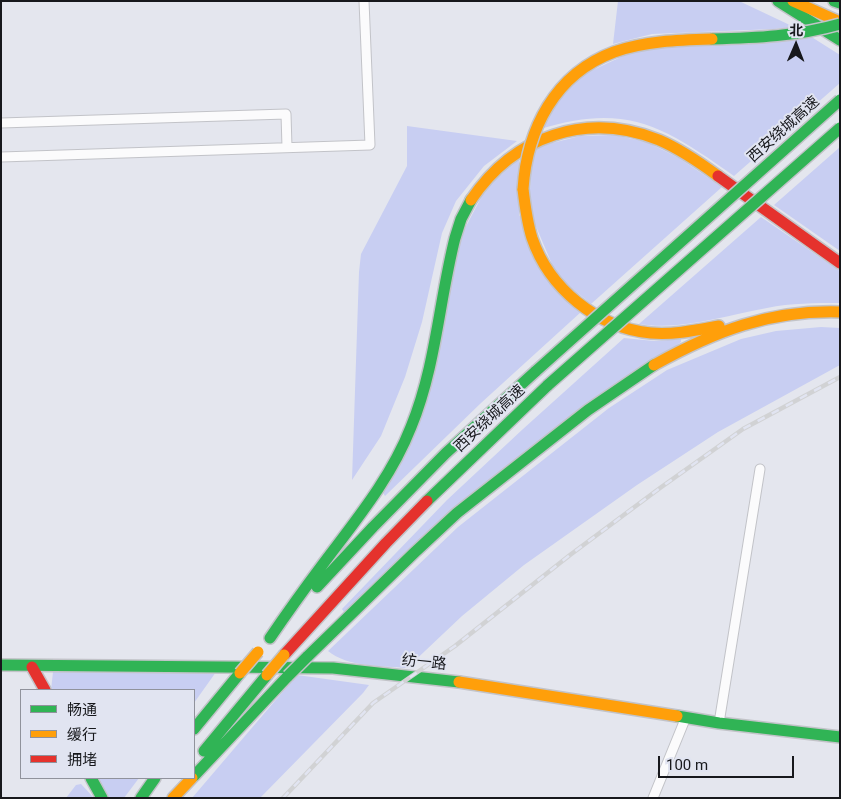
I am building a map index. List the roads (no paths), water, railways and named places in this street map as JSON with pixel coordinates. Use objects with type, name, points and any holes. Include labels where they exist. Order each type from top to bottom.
[{"type":"main road","points":[[778,1],[840,40]]},
{"type":"main road","points":[[793,1],[840,23]]},
{"type":"main road","points":[[816,1],[840,12]]},
{"type":"main road","points":[[834,1],[840,3]]},
{"type":"main road","points":[[840,23],[802,33],[775,36],[659,41],[629,47],[606,55],[587,66],[569,80],[545,109],[532,134],[524,169],[523,189],[528,225],[533,242],[544,266],[572,298],[602,320],[633,330],[655,333],[685,332],[793,314],[840,312]]},
{"type":"main road","name":"西安绕城高速","points":[[195,728],[270,638],[373,526],[446,453],[840,100]]},
{"type":"main road","points":[[270,638],[363,512],[399,454],[426,385],[452,251],[461,221],[469,203],[484,181],[511,156],[543,138],[577,129],[620,128],[651,136],[691,157],[840,263]]},
{"type":"main road","name":"西安绕城高速","points":[[195,763],[284,655],[386,543],[462,467],[548,385],[840,128]]},
{"type":"main road","points":[[195,775],[307,657],[431,537],[480,494],[568,424],[656,363],[704,339],[751,322]]},
{"type":"main road","name":"纺一路","points":[[1,665],[32,667],[332,668],[470,683],[719,723],[840,737]]},
{"type":"main road","points":[[32,667],[44,689]]},
{"type":"main road","points":[[92,779],[102,798]]},
{"type":"main road","points":[[141,798],[154,779]]},
{"type":"main road","points":[[168,798],[182,779]]},
{"type":"main road","points":[[173,798],[191,779]]},
{"type":"street","points":[[1,157],[370,145],[364,1]]},
{"type":"street","points":[[1,123],[286,114],[286,147]]},
{"type":"street","points":[[719,723],[760,469]]},
{"type":"street","points":[[653,798],[686,718]]},
{"type":"railway","points":[[283,798],[373,703],[455,646],[570,555],[743,429],[840,377]]}]
